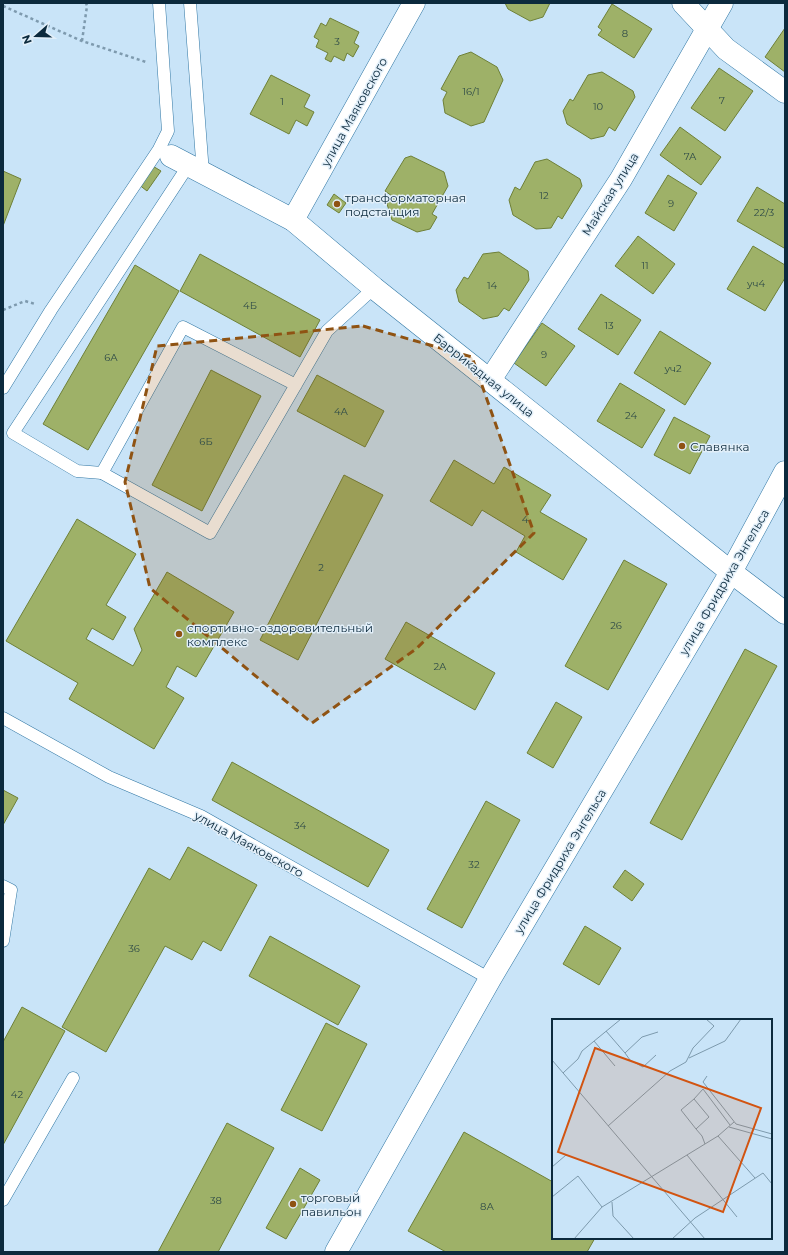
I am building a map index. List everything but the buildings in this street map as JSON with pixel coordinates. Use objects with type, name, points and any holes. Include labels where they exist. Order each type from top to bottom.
[{"type":"street","name":"улица Маяковского","points":[[293,220],[414,3]]},
{"type":"street","points":[[683,3],[726,49],[785,92]]},
{"type":"street","name":"Майская улица","points":[[490,380],[621,178],[722,3]]},
{"type":"street","name":"Баррикадная улица","points":[[180,161],[293,220],[374,288],[731,572],[785,613]]},
{"type":"street","name":"улица Фридриха Энгельса","points":[[336,1252],[490,980],[731,572],[785,472]]},
{"type":"lane","points":[[159,3],[168,131],[180,161]]},
{"type":"lane","points":[[190,3],[180,161],[13,433],[77,471],[102,473],[210,533],[327,332],[374,288]]},
{"type":"lane","points":[[3,388],[51,310],[180,161]]},
{"type":"lane","points":[[102,473],[183,327],[296,385]]},
{"type":"lane","name":"улица Маяковского","points":[[3,718],[109,777],[201,816],[490,980]]},
{"type":"lane","points":[[3,886],[11,890],[3,941]]},
{"type":"lane","points":[[3,1200],[73,1078]]},
{"type":"path","points":[[82,41],[87,6],[86,3]]},
{"type":"path","points":[[3,6],[82,41],[164,68]]},
{"type":"path","points":[[3,310],[25,301],[51,310]]},
{"type":"highlighted area","points":[[363,326],[472,357],[534,533],[416,649],[312,723],[150,588],[125,482],[157,346]]},
{"type":"place","name":"трансформаторная подстанция","points":[[337,204]]},
{"type":"place","name":"Славянка","points":[[682,446]]},
{"type":"place","name":"спортивно-оздоровительный комплекс","points":[[179,634]]},
{"type":"place","name":"торговый павильон","points":[[293,1204]]}]
